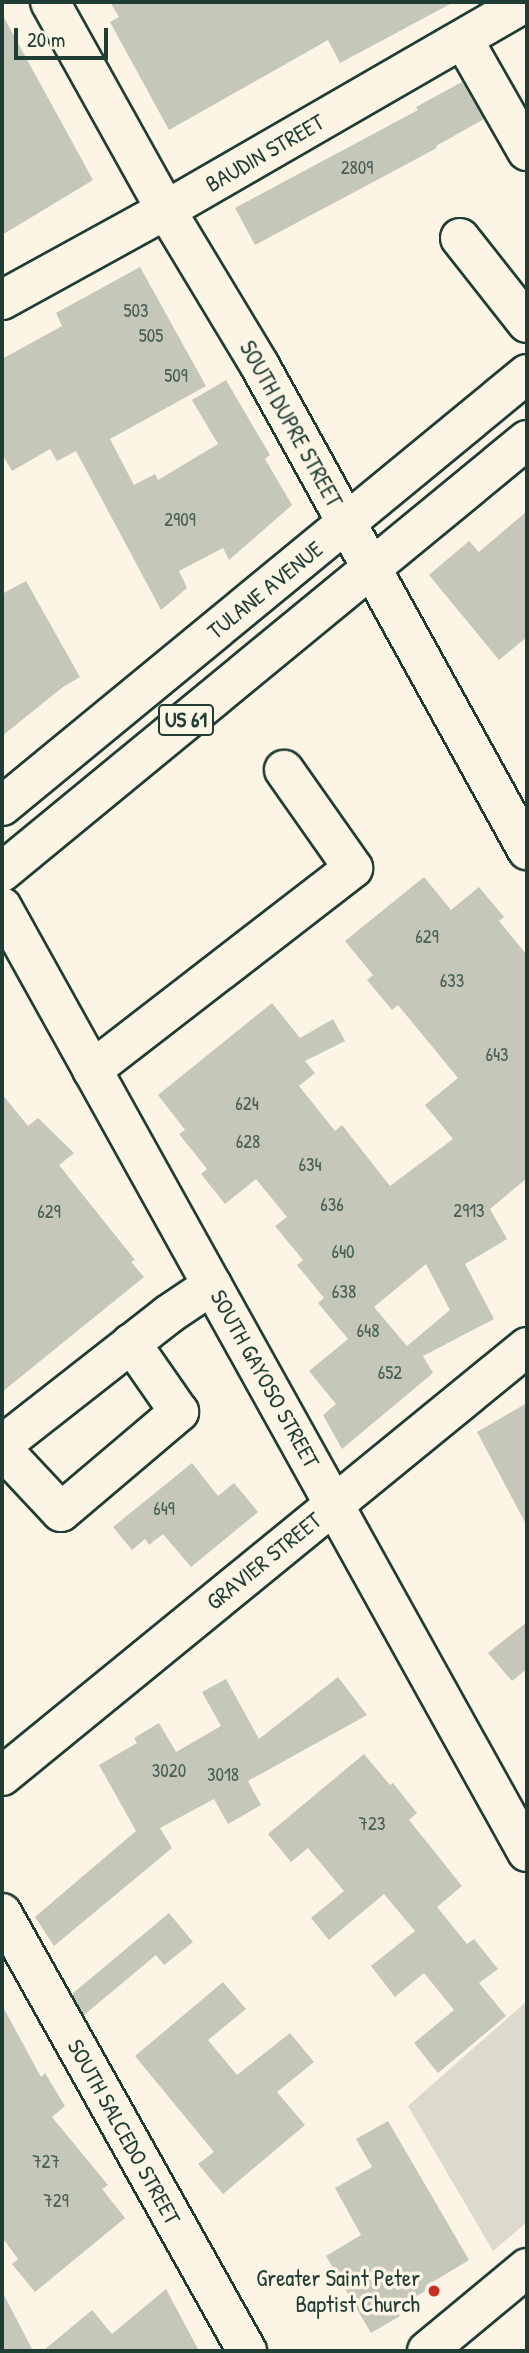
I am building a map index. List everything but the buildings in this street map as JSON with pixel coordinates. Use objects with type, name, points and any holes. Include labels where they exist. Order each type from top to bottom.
[{"type":"street","name":"SOUTH DUPRE STREET","points":[[50,2],[166,210],[260,366],[527,850]]},
{"type":"street","name":"BAUDIN STREET","points":[[2,300],[166,210],[526,2]]},
{"type":"street","points":[[463,39],[527,151]]},
{"type":"street","points":[[460,238],[527,323]]},
{"type":"street","name":"TULANE AVENUE","points":[[2,806],[527,374]]},
{"type":"street","name":"US 61","points":[[2,872],[527,440]]},
{"type":"street","points":[[92,1070],[353,868],[284,770]]},
{"type":"street","name":"SOUTH GAYOSO STREET","points":[[2,906],[527,1852]]},
{"type":"street","points":[[131,1343],[179,1412],[61,1512],[2,1447],[131,1343],[212,1284]]},
{"type":"street","name":"GRAVIER STREET","points":[[2,1776],[527,1347]]},
{"type":"street","name":"SOUTH SALCEDO STREET","points":[[2,1913],[247,2351]]},
{"type":"street","points":[[427,2351],[527,2268]]},
{"type":"shaded area","points":[[527,2001],[527,2222],[493,2251],[408,2106]]},
{"type":"place","name":"Greater Saint Peter Baptist Church","points":[[434,2291]]}]
